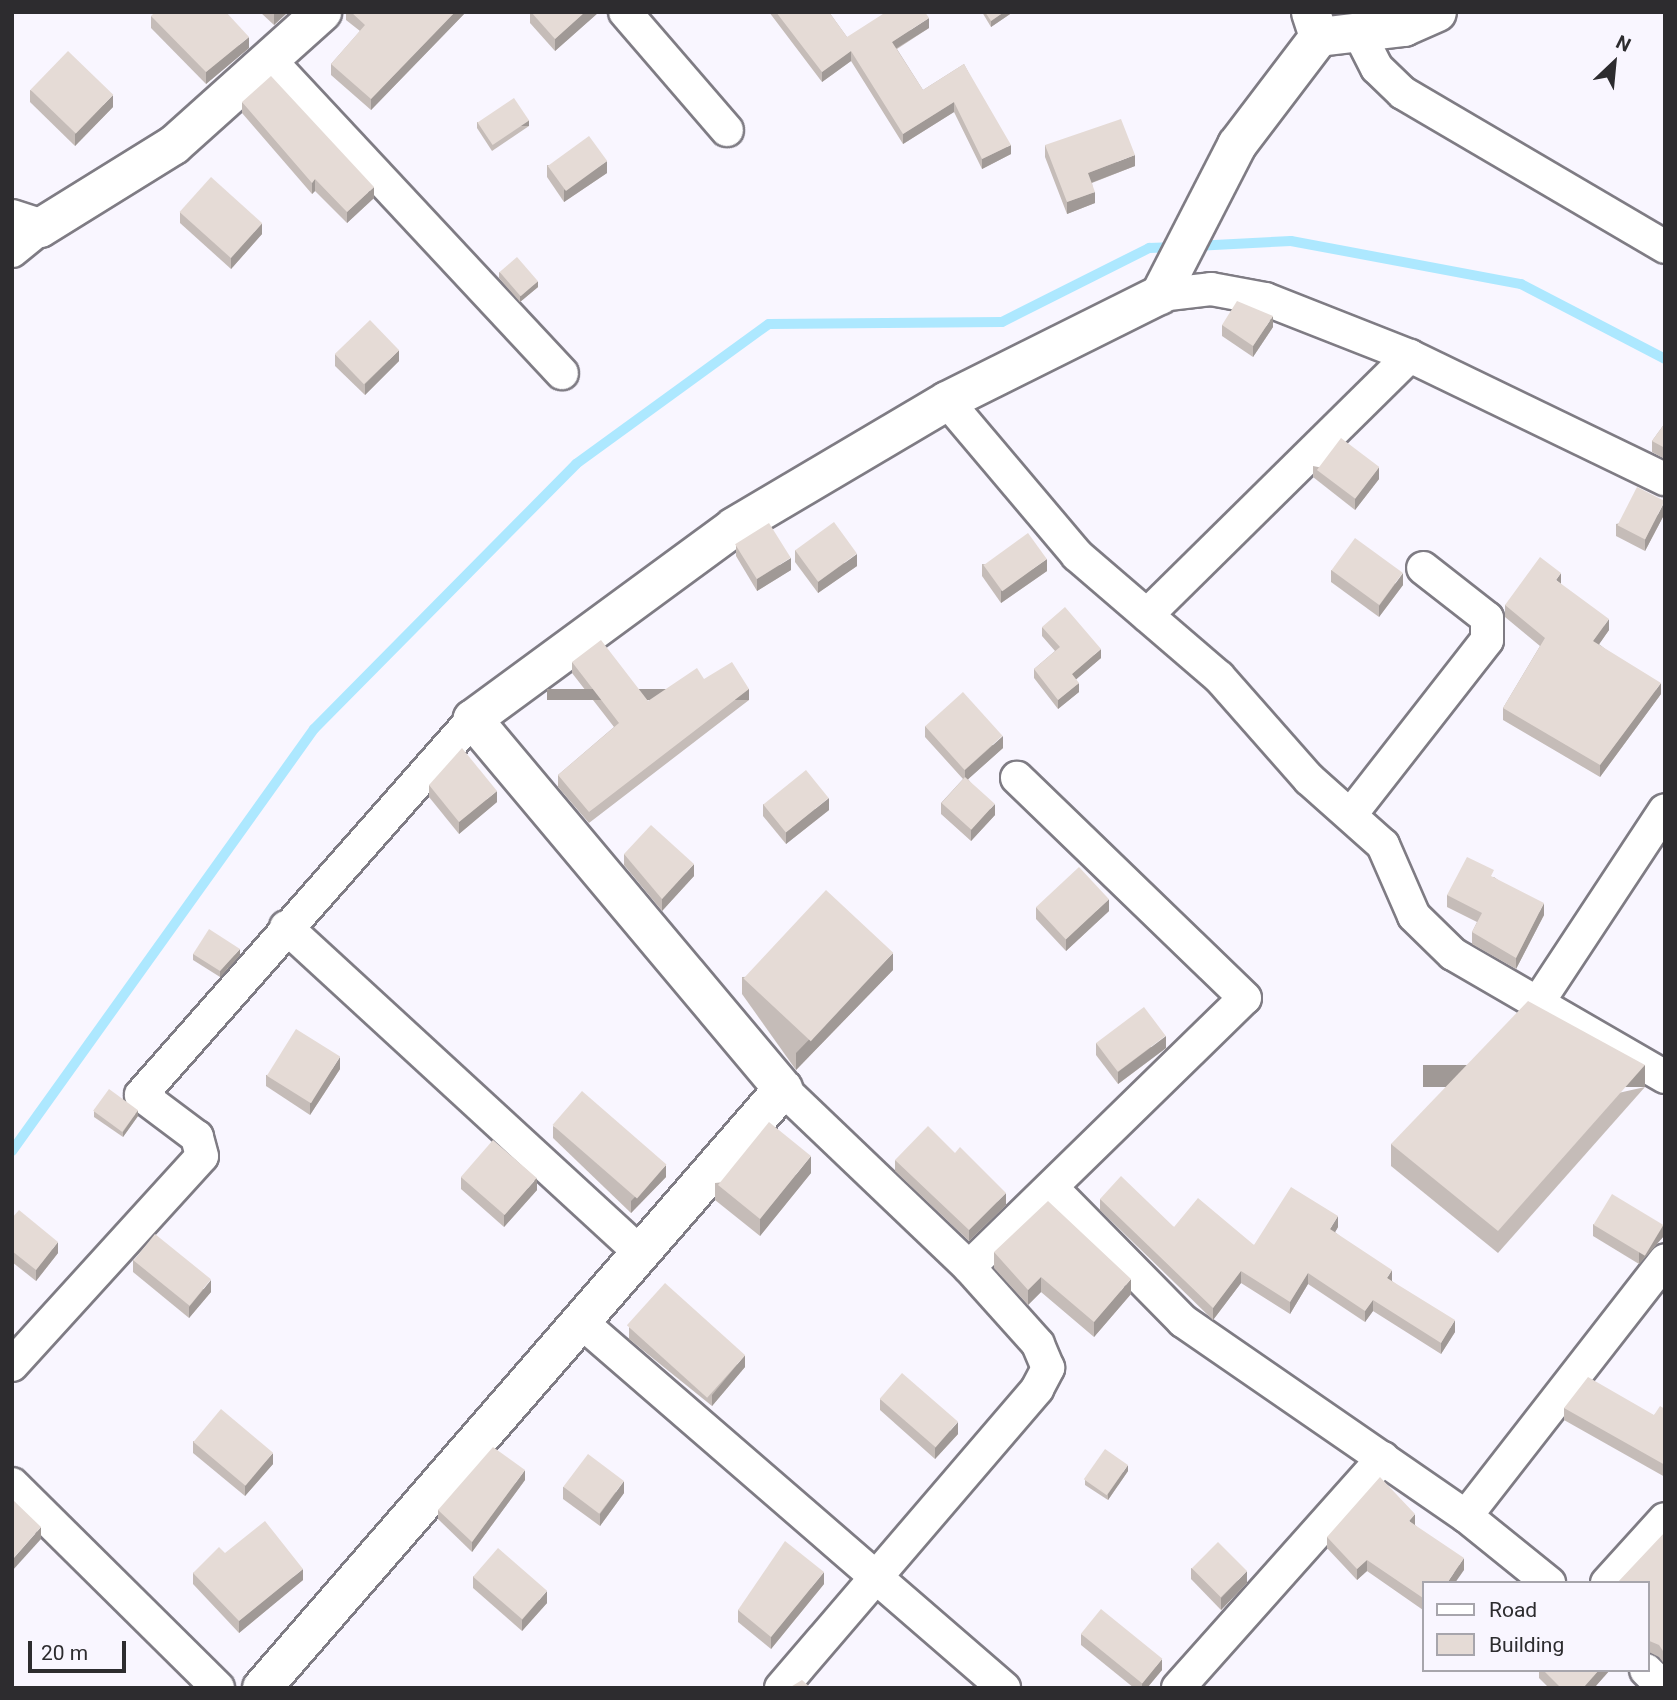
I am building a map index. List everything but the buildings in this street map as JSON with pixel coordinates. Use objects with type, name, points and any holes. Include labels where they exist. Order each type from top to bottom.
[{"type":"street","points":[[21,233],[174,145],[322,12]]},
{"type":"street","points":[[625,12],[727,130]]},
{"type":"street","points":[[1160,295],[1237,145],[1315,24],[1359,33],[1404,27],[1437,12]]},
{"type":"street","points":[[1359,33],[1377,68],[1404,93],[1665,247]]},
{"type":"street","points":[[268,58],[562,373]]},
{"type":"street","points":[[12,1365],[202,1156],[197,1137],[141,1095],[286,927],[473,719],[734,527],[947,401],[1160,295],[1212,289],[1265,299],[1410,356],[1665,479]]},
{"type":"street","points":[[1147,615],[1410,356]]},
{"type":"street","points":[[947,401],[1077,555],[1220,677],[1309,779],[1352,813],[1382,845],[1414,916],[1453,954],[1665,1077]]},
{"type":"street","points":[[1352,813],[1488,640],[1487,618],[1423,568]]},
{"type":"street","points":[[473,719],[783,1089],[969,1267],[1038,1344],[1048,1368],[877,1578],[781,1688]]},
{"type":"street","points":[[969,1267],[1245,998],[1177,926],[1017,778]]},
{"type":"street","points":[[1537,1004],[1665,810]]},
{"type":"street","points":[[286,927],[639,1252]]},
{"type":"street","points":[[262,1688],[783,1089]]},
{"type":"street","points":[[1052,1188],[1183,1321],[1466,1516],[1547,1581]]},
{"type":"street","points":[[1466,1516],[1665,1260]]},
{"type":"street","points":[[580,1321],[1004,1688]]},
{"type":"street","points":[[1178,1688],[1383,1458]]},
{"type":"street","points":[[12,1484],[218,1688]]},
{"type":"street","points":[[1609,1581],[1665,1518]]},
{"type":"street","points":[[1648,1672],[1664,1688]]},
{"type":"waterway","points":[[1195,246],[1291,241],[1521,284],[1665,359]]},
{"type":"waterway","points":[[12,1151],[314,729],[576,464],[769,324],[1002,322],[1149,248],[1176,247]]}]
